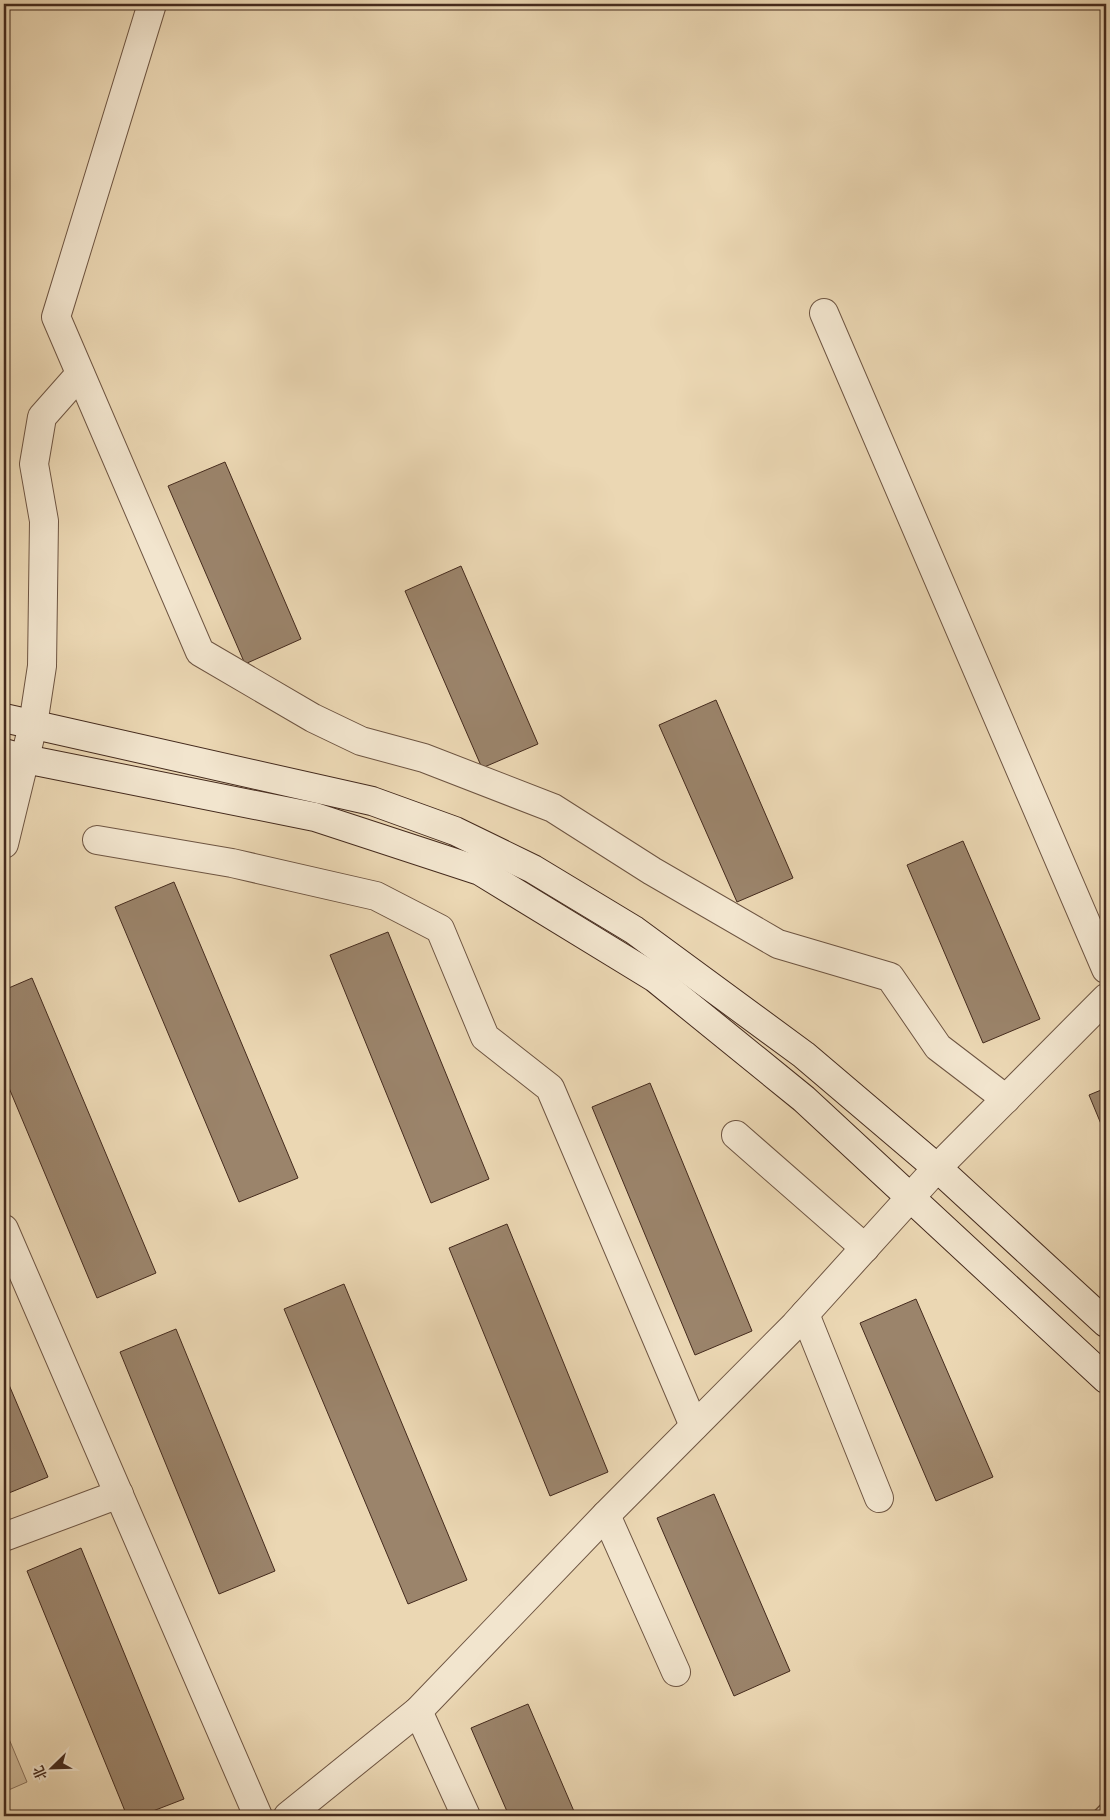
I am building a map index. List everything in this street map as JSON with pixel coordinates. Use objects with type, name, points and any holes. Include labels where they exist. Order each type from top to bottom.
[{"type":"street","points":[[152,4],[56,317],[200,652],[313,718],[361,741],[424,758],[552,808],[652,871],[778,944],[890,977],[938,1047],[1006,1099]]},
{"type":"street","points":[[824,313],[1106,969]]},
{"type":"street","points":[[4,844],[14,756],[33,726],[42,666],[44,521],[34,464],[42,417],[80,374]]},
{"type":"street","points":[[4,718],[372,801],[454,831],[533,869],[634,930],[804,1055],[937,1168],[1106,1323]]},
{"type":"street","points":[[14,756],[315,817],[480,871],[655,978],[804,1099],[1106,1379]]},
{"type":"street","points":[[97,840],[232,863],[376,896],[440,929],[485,1038],[550,1088],[694,1426]]},
{"type":"street","points":[[288,1816],[418,1711],[606,1515],[805,1314],[937,1168],[1106,998]]},
{"type":"street","points":[[736,1135],[866,1248]]},
{"type":"street","points":[[4,1229],[258,1816]]},
{"type":"street","points":[[805,1314],[879,1498]]},
{"type":"street","points":[[4,1537],[118,1494]]},
{"type":"street","points":[[606,1515],[676,1672]]},
{"type":"street","points":[[418,1711],[466,1816]]},
{"type":"lane","points":[[1101,1816],[1106,1811]]},
{"type":"shaded area","points":[[4,1727],[27,1782],[4,1792]]},
{"type":"building","points":[[225,462],[301,639],[245,664],[168,486]]},
{"type":"building","points":[[461,566],[538,744],[482,768],[405,591]]},
{"type":"building","points":[[716,700],[793,878],[737,902],[659,725]]},
{"type":"building","points":[[963,841],[1040,1019],[983,1043],[907,865]]},
{"type":"building","points":[[174,882],[298,1178],[239,1202],[115,907]]},
{"type":"building","points":[[388,932],[489,1179],[431,1203],[330,955]]},
{"type":"building","points":[[32,978],[156,1273],[97,1298],[4,1076],[4,990]]},
{"type":"building","points":[[650,1083],[752,1331],[695,1355],[592,1107]]},
{"type":"building","points":[[1106,1088],[1106,1136],[1089,1095]]},
{"type":"building","points":[[507,1224],[608,1472],[550,1496],[449,1248]]},
{"type":"building","points":[[344,1284],[467,1580],[408,1604],[284,1309]]},
{"type":"building","points":[[916,1299],[993,1477],[936,1501],[860,1323]]},
{"type":"building","points":[[176,1329],[275,1571],[219,1594],[120,1352]]},
{"type":"building","points":[[4,1373],[48,1477],[4,1495]]},
{"type":"building","points":[[714,1494],[790,1671],[734,1696],[657,1518]]},
{"type":"building","points":[[81,1548],[184,1799],[140,1816],[127,1816],[27,1571]]},
{"type":"building","points":[[528,1704],[576,1816],[509,1816],[471,1728]]}]
